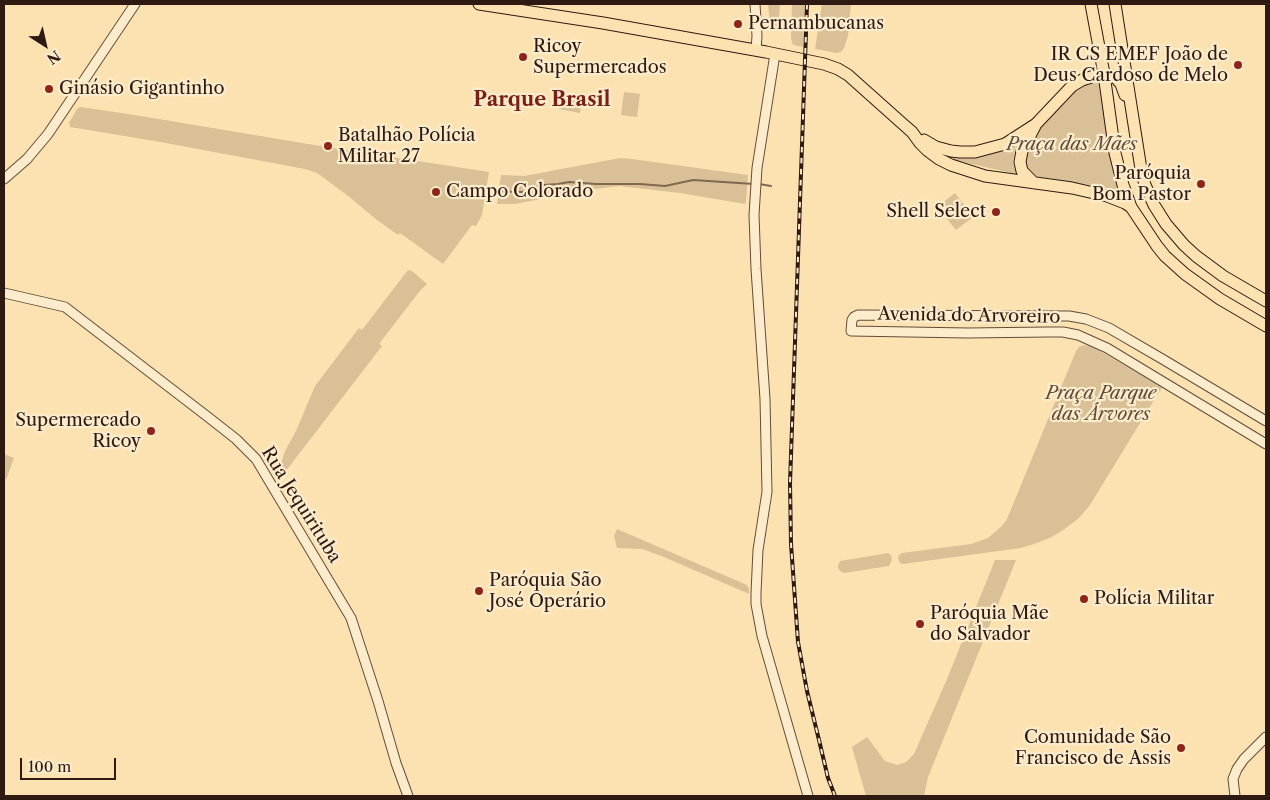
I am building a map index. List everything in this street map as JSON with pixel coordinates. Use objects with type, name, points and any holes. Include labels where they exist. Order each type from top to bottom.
[{"type":"main road","points":[[478,4],[756,50],[824,64],[848,75],[912,132],[936,147],[952,151],[967,153],[1005,144],[1036,124],[1072,86],[1082,80],[1104,74],[1114,77],[1121,84],[1134,132]]},
{"type":"main road","points":[[1091,4],[1104,74],[1116,161],[1131,207],[1157,246],[1184,274],[1220,299],[1266,326]]},
{"type":"main road","points":[[1121,4],[1116,10],[1134,132],[1145,185],[1154,205],[1166,224],[1184,245],[1206,265],[1266,301]]},
{"type":"main road","points":[[1035,183],[1022,172],[1020,162],[1022,151],[1036,124]]},
{"type":"main road","points":[[912,132],[927,150],[951,165],[985,176],[1072,188],[1107,196],[1126,203],[1131,207]]},
{"type":"street","points":[[4,180],[27,159],[48,134],[135,4]]},
{"type":"street","points":[[755,4],[756,50]]},
{"type":"street","points":[[775,54],[757,168],[754,215],[767,492],[758,550],[756,604],[762,636],[808,796]]},
{"type":"street","name":"Rua Jequirituba","points":[[4,294],[65,306],[236,439],[256,459],[351,618],[408,796]]},
{"type":"street","name":"Avenida do Arvoreiro","points":[[1266,421],[1109,328],[1086,318],[1069,316],[858,315],[852,318],[851,331],[1055,332],[1078,335],[1107,348],[1266,444]]},
{"type":"street","points":[[1235,796],[1233,779],[1237,769],[1266,737]]},
{"type":"green space","points":[[768,4],[780,4],[778,27],[771,25]]},
{"type":"green space","points":[[792,4],[805,4],[803,47],[793,45],[791,38]]},
{"type":"green space","points":[[822,4],[851,4],[848,36],[841,52],[815,49]]},
{"type":"green space","name":"Praça das Mães","points":[[1099,81],[1118,190],[1029,175],[1024,168],[1026,148],[1056,105],[1086,82]]},
{"type":"green space","points":[[624,92],[640,94],[637,117],[621,115]]},
{"type":"green space","points":[[562,93],[583,96],[580,113],[559,109]]},
{"type":"green space","points":[[80,107],[489,172],[482,215],[476,226],[472,225],[443,264],[400,233],[398,235],[377,220],[317,173],[305,169],[155,141],[70,127],[69,123]]},
{"type":"green space","points":[[1016,143],[1013,162],[1016,174],[954,160],[952,157]]},
{"type":"green space","points":[[620,158],[748,175],[745,204],[680,193],[619,186],[587,190],[515,204],[497,204],[501,175],[524,176]]},
{"type":"green space","points":[[955,193],[973,217],[956,230],[937,207]]},
{"type":"green space","points":[[408,270],[412,271],[427,284],[379,344],[382,346],[280,478],[277,476],[285,451],[296,431],[315,386],[359,328],[362,330]]},
{"type":"green space","name":"Praça Parque das Árvores","points":[[1084,345],[1091,346],[1162,387],[1090,505],[1079,518],[1052,537],[1021,548],[900,563],[898,558],[902,553],[971,544],[988,538],[1002,526],[1007,519],[1076,351]]},
{"type":"green space","points":[[4,454],[14,458],[6,480],[4,477]]},
{"type":"green space","points":[[617,529],[747,585],[749,594],[642,549],[617,548],[614,536]]},
{"type":"green space","points":[[888,553],[891,555],[892,560],[889,566],[844,573],[838,568],[840,561]]},
{"type":"green space","points":[[995,560],[1016,560],[928,777],[924,796],[866,796],[852,747],[867,737],[885,761],[897,765],[906,762],[914,754],[947,679]]},
{"type":"waterway","points":[[495,191],[522,192],[544,185],[569,182],[665,186],[693,180],[754,184]]},
{"type":"waterway","points":[[759,184],[771,186]]},
{"type":"railway","points":[[807,4],[790,483],[791,544],[798,642],[807,691],[828,778],[835,796]]},
{"type":"place","name":"Pernambucanas","points":[[738,24]]},
{"type":"place","name":"Ricoy Supermercados","points":[[523,57]]},
{"type":"place","name":"IR CS EMEF João de Deus Cardoso de Melo","points":[[1238,65]]},
{"type":"place","name":"Ginásio Gigantinho","points":[[49,89]]},
{"type":"place","name":"Batalhão Polícia Militar 27","points":[[328,146]]},
{"type":"place","name":"Paróquia Bom Pastor","points":[[1201,184]]},
{"type":"place","name":"Campo Colorado","points":[[436,192]]},
{"type":"place","name":"Shell Select","points":[[996,212]]},
{"type":"place","name":"Supermercado Ricoy","points":[[151,431]]},
{"type":"place","name":"Paróquia São José Operário","points":[[479,591]]},
{"type":"place","name":"Polícia Militar","points":[[1084,599]]},
{"type":"place","name":"Paróquia Mãe do Salvador","points":[[920,624]]},
{"type":"place","name":"Comunidade São Francisco de Assis","points":[[1181,748]]},
{"type":"district","name":"Parque Brasil","points":[[542,100]]}]
